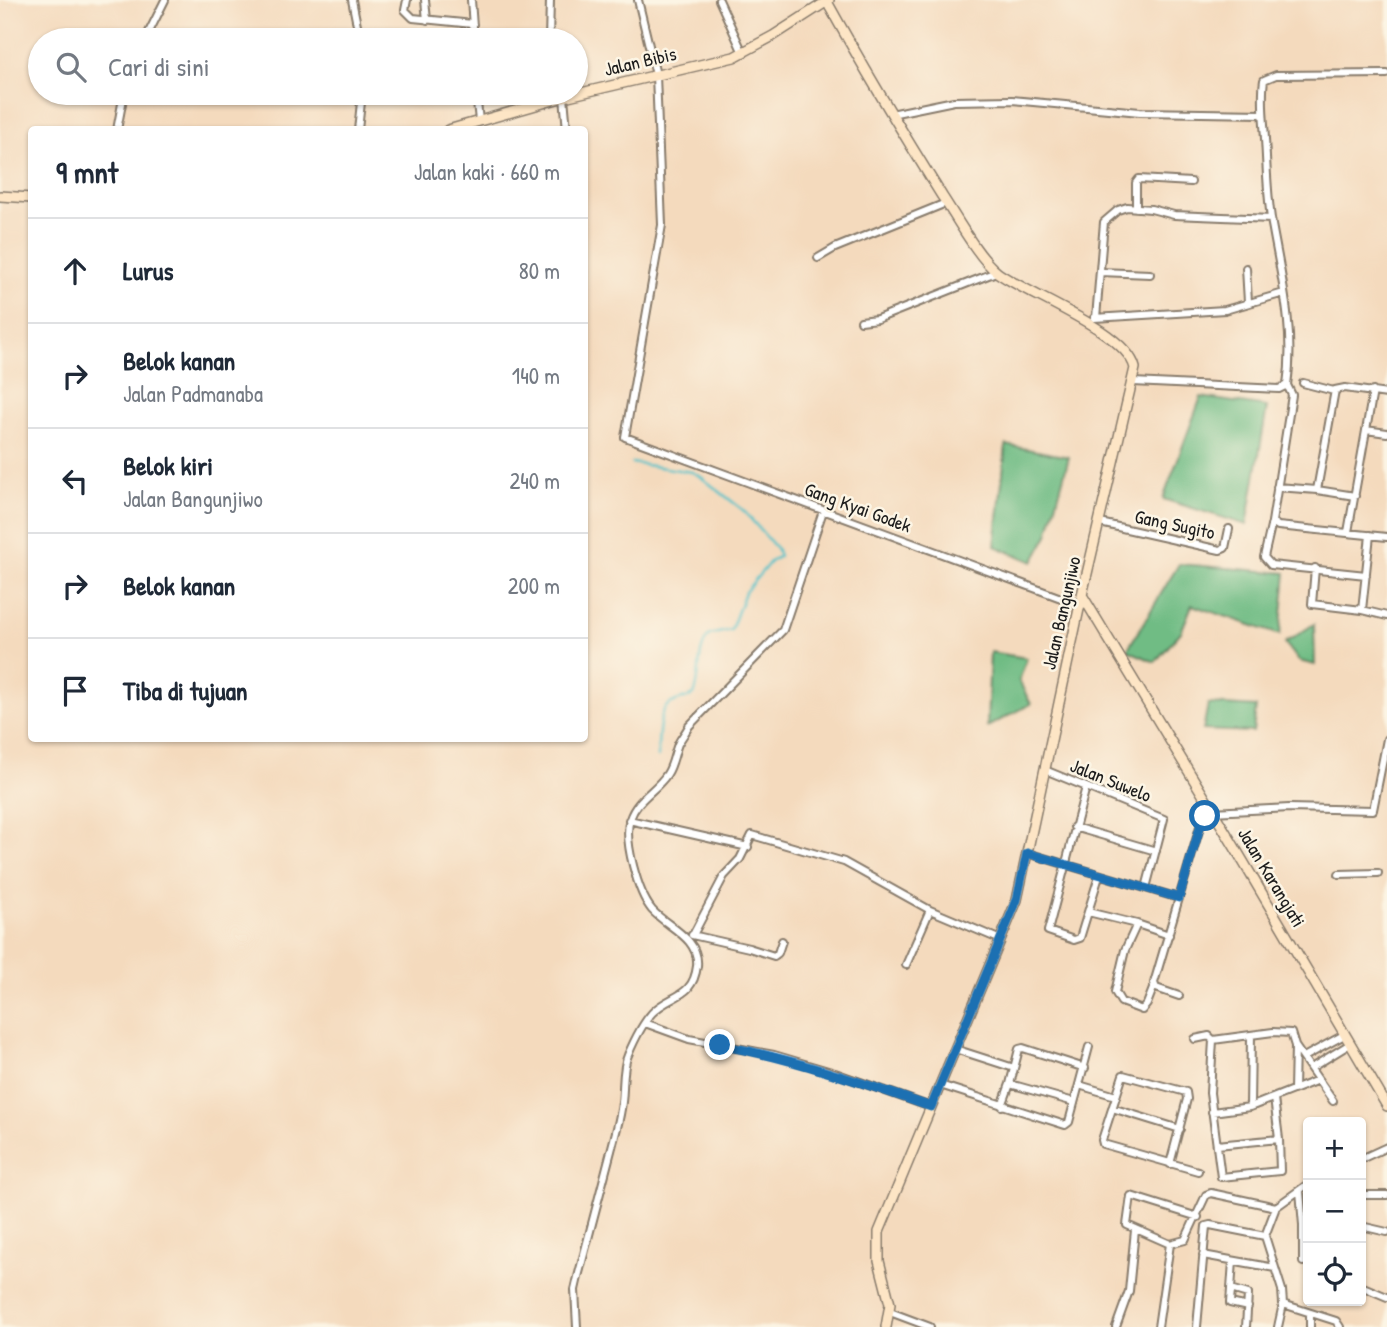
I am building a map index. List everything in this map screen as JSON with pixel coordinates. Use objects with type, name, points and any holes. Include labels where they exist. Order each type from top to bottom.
[{"type":"main road","name":"Jalan Bibis","points":[[588,91],[734,57],[827,0]]},
{"type":"main road","name":"Jalan Bangunjiwo","points":[[827,0],[891,114],[946,203],[996,272],[1082,319],[1127,352],[1135,368],[1081,600],[1017,900],[879,1231],[878,1261],[889,1296],[890,1312],[886,1327]]},
{"type":"main road","name":"Jalan Bibis","points":[[463,126],[528,105]]},
{"type":"main road","points":[[0,196],[28,198]]},
{"type":"main road","name":"Jalan Karangjati","points":[[1081,600],[1212,812],[1387,1106]]},
{"type":"street","points":[[151,28],[166,0]]},
{"type":"street","points":[[352,0],[358,28]]},
{"type":"street","points":[[407,0],[407,14],[413,18],[473,24]]},
{"type":"street","points":[[425,0],[427,20]]},
{"type":"street","points":[[471,0],[473,28]]},
{"type":"street","points":[[549,28],[550,0]]},
{"type":"street","points":[[638,0],[656,75]]},
{"type":"street","points":[[719,0],[743,53]]},
{"type":"street","points":[[1366,575],[1271,565],[1265,560],[1292,395],[1287,385],[1288,346],[1284,293],[1272,219],[1263,114],[1264,80],[1270,75],[1387,74]]},
{"type":"street","name":"Gang Kyai Godek","points":[[656,75],[662,225],[625,437],[1081,600]]},
{"type":"street","points":[[891,114],[954,102],[1024,100],[1140,112],[1263,114]]},
{"type":"street","points":[[118,126],[122,105]]},
{"type":"street","points":[[358,126],[361,105]]},
{"type":"street","points":[[477,105],[479,121]]},
{"type":"street","points":[[565,105],[567,126]]},
{"type":"street","points":[[1136,208],[1136,183],[1139,179],[1191,182]]},
{"type":"street","points":[[818,258],[835,248],[946,203]]},
{"type":"street","points":[[1096,318],[1104,222],[1109,215],[1123,207],[1174,215],[1272,219]]},
{"type":"street","points":[[1246,268],[1248,302]]},
{"type":"street","points":[[861,321],[877,319],[996,272]]},
{"type":"street","points":[[1100,272],[1150,274]]},
{"type":"street","points":[[1082,319],[1225,310],[1284,293]]},
{"type":"street","points":[[1133,382],[1279,389],[1287,385]]},
{"type":"street","points":[[1303,383],[1334,391],[1345,388],[1387,394]]},
{"type":"street","points":[[1317,490],[1334,391]]},
{"type":"street","points":[[1349,532],[1373,391]]},
{"type":"street","points":[[1366,430],[1387,433]]},
{"type":"street","points":[[1277,487],[1354,496]]},
{"type":"street","points":[[577,1327],[575,1290],[617,1128],[626,1058],[645,1023],[661,1005],[682,995],[691,985],[697,958],[693,947],[680,932],[652,909],[641,888],[629,844],[629,820],[644,795],[667,775],[679,743],[689,726],[783,630],[823,510]]},
{"type":"street","points":[[1272,522],[1278,526],[1387,537]]},
{"type":"street","name":"Gang Sugito","points":[[1100,523],[1220,550],[1225,548],[1229,529]]},
{"type":"street","points":[[1362,610],[1370,536]]},
{"type":"street","points":[[1315,568],[1312,604],[1387,616]]},
{"type":"street","points":[[1137,924],[1115,983],[1116,996],[1121,1002],[1142,1010],[1154,986],[1205,816],[1212,812],[1289,808],[1373,810],[1387,739]]},
{"type":"street","name":"Jalan Suwelo","points":[[1045,770],[1164,819],[1156,852]]},
{"type":"street","points":[[1086,787],[1063,865],[1048,931],[1078,940],[1099,876]]},
{"type":"street","points":[[629,820],[748,847]]},
{"type":"street","points":[[1074,827],[1156,852],[1146,888]]},
{"type":"street","points":[[693,935],[724,876],[748,847],[752,835],[844,862],[930,910],[1000,940]]},
{"type":"street","points":[[1027,853],[1179,898]]},
{"type":"street","points":[[1339,874],[1378,873]]},
{"type":"street","points":[[906,965],[930,910]]},
{"type":"street","points":[[1088,912],[1168,935]]},
{"type":"street","points":[[680,932],[774,956],[778,953],[782,941]]},
{"type":"street","points":[[1154,986],[1180,996]]},
{"type":"street","points":[[645,1023],[689,1039],[774,1055],[931,1107]]},
{"type":"street","points":[[1195,1039],[1209,1037],[1213,1040],[1289,1032],[1295,1046],[1333,1101]]},
{"type":"street","points":[[1250,1107],[1251,1035]]},
{"type":"street","points":[[1304,1057],[1344,1035]]},
{"type":"street","points":[[1213,1040],[1210,1093],[1221,1177],[1278,1172],[1279,1139],[1274,1098]]},
{"type":"street","points":[[1311,1068],[1350,1044]]},
{"type":"street","points":[[1294,1090],[1295,1046]]},
{"type":"street","points":[[940,1084],[1065,1125],[1069,1122],[1089,1047]]},
{"type":"street","points":[[955,1049],[1014,1069]]},
{"type":"street","points":[[1002,1106],[1019,1049],[1084,1068]]},
{"type":"street","points":[[1170,1164],[1187,1099],[1184,1091],[1122,1075],[1102,1140],[1104,1145],[1170,1164],[1198,1171]]},
{"type":"street","points":[[1212,1112],[1250,1107],[1318,1080]]},
{"type":"street","points":[[1010,1084],[1074,1102]]},
{"type":"street","points":[[1079,1085],[1116,1096]]},
{"type":"street","points":[[1112,1108],[1180,1129]]},
{"type":"street","points":[[1217,1145],[1279,1139]]},
{"type":"street","points":[[1366,1157],[1387,1147]]},
{"type":"street","points":[[1278,1327],[1283,1304],[1282,1290],[1265,1237],[1276,1207],[1303,1188]]},
{"type":"street","points":[[1300,1191],[1305,1243]]},
{"type":"street","points":[[1198,1217],[1132,1195],[1127,1226],[1170,1244],[1185,1240],[1198,1217],[1206,1195],[1212,1193],[1276,1207]]},
{"type":"street","points":[[1366,1195],[1387,1195]]},
{"type":"street","points":[[1197,1327],[1208,1225],[1265,1237]]},
{"type":"street","points":[[1366,1227],[1387,1232]]},
{"type":"street","points":[[1116,1327],[1129,1291],[1135,1230]]},
{"type":"street","points":[[1158,1327],[1170,1244]]},
{"type":"street","points":[[1203,1255],[1275,1268]]},
{"type":"street","points":[[1233,1261],[1230,1303],[1248,1307]]},
{"type":"street","points":[[1366,1288],[1387,1297]]},
{"type":"street","points":[[1231,1289],[1247,1293],[1246,1327]]},
{"type":"street","points":[[1283,1304],[1338,1322],[1340,1327]]},
{"type":"street","points":[[890,1312],[930,1327]]},
{"type":"street","points":[[1310,1313],[1310,1327]]},
{"type":"green space","points":[[1201,397],[1267,407],[1247,525],[1163,499]]},
{"type":"green space","points":[[1006,445],[1069,457],[1048,535],[1033,562],[995,546]]},
{"type":"green space","points":[[1179,564],[1286,573],[1280,635],[1192,605],[1181,632],[1155,662],[1127,650]]},
{"type":"green space","points":[[1314,624],[1315,665],[1299,661],[1285,643]]},
{"type":"green space","points":[[990,652],[1027,658],[1019,681],[1031,704],[987,727]]},
{"type":"green space","points":[[1208,704],[1256,707],[1253,732],[1203,730]]},
{"type":"waterway","points":[[632,463],[692,472],[701,477],[743,510],[776,548],[779,556],[770,562],[745,592],[731,630],[709,635],[700,657],[694,695],[673,702],[664,710],[659,730],[658,757]]},
{"type":"route","points":[[720,1045],[774,1055],[931,1107],[1017,900],[1027,853],[1179,898],[1205,816]]}]
